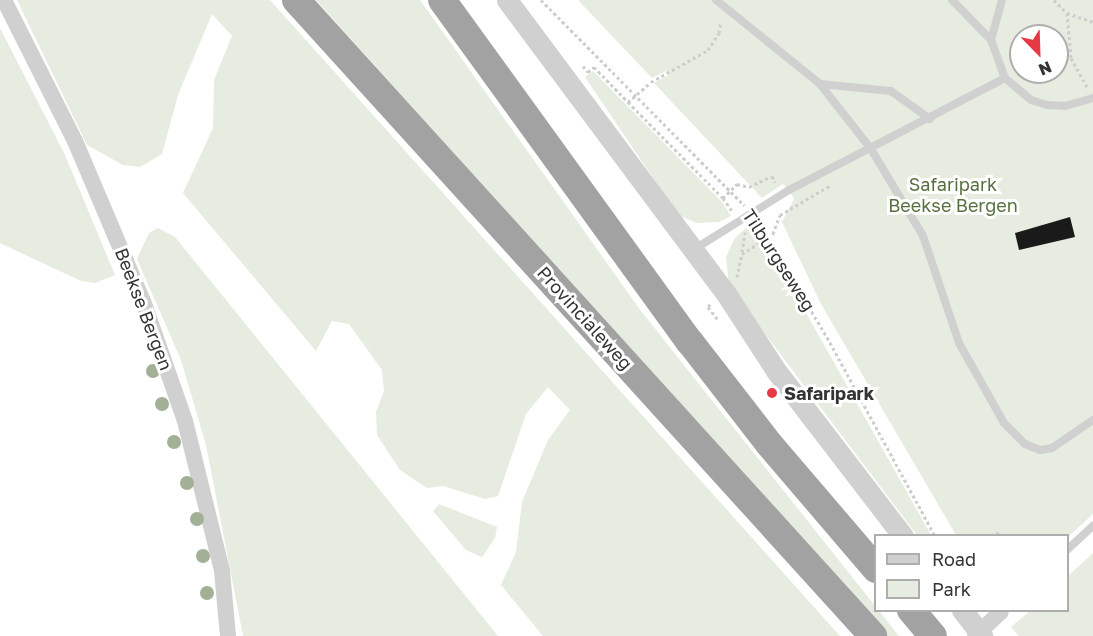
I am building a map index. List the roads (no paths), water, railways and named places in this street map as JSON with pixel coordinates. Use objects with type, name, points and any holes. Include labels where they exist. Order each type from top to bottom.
[{"type":"highway","name":"Provincialeweg","points":[[296,0],[873,636]]},
{"type":"highway","points":[[442,0],[690,342],[770,445],[874,567]]},
{"type":"highway","points":[[913,612],[933,636]]},
{"type":"street","name":"Beekse Bergen","points":[[4,0],[75,141],[143,301],[185,421],[222,571],[228,636]]},
{"type":"street","points":[[507,0],[725,292],[777,372],[901,534]]},
{"type":"street","points":[[964,612],[982,636]]},
{"type":"street","points":[[975,636],[1000,612]]},
{"type":"lane","points":[[716,0],[820,84],[871,149],[923,236],[959,343],[1004,423],[1025,444],[1040,450],[1052,448],[1093,420]]},
{"type":"lane","points":[[952,0],[992,40],[1005,78],[1031,100],[1047,105],[1065,106],[1093,98]]},
{"type":"lane","points":[[992,40],[1002,0]]},
{"type":"lane","points":[[693,251],[783,194],[1005,78]]},
{"type":"lane","points":[[820,84],[891,91],[930,119]]},
{"type":"lane","points":[[1069,548],[1093,526]]},
{"type":"place","name":"Safaripark","points":[[772,393]]},
{"type":"park label","name":"Safaripark Beekse Bergen","points":[[953,195]]}]
